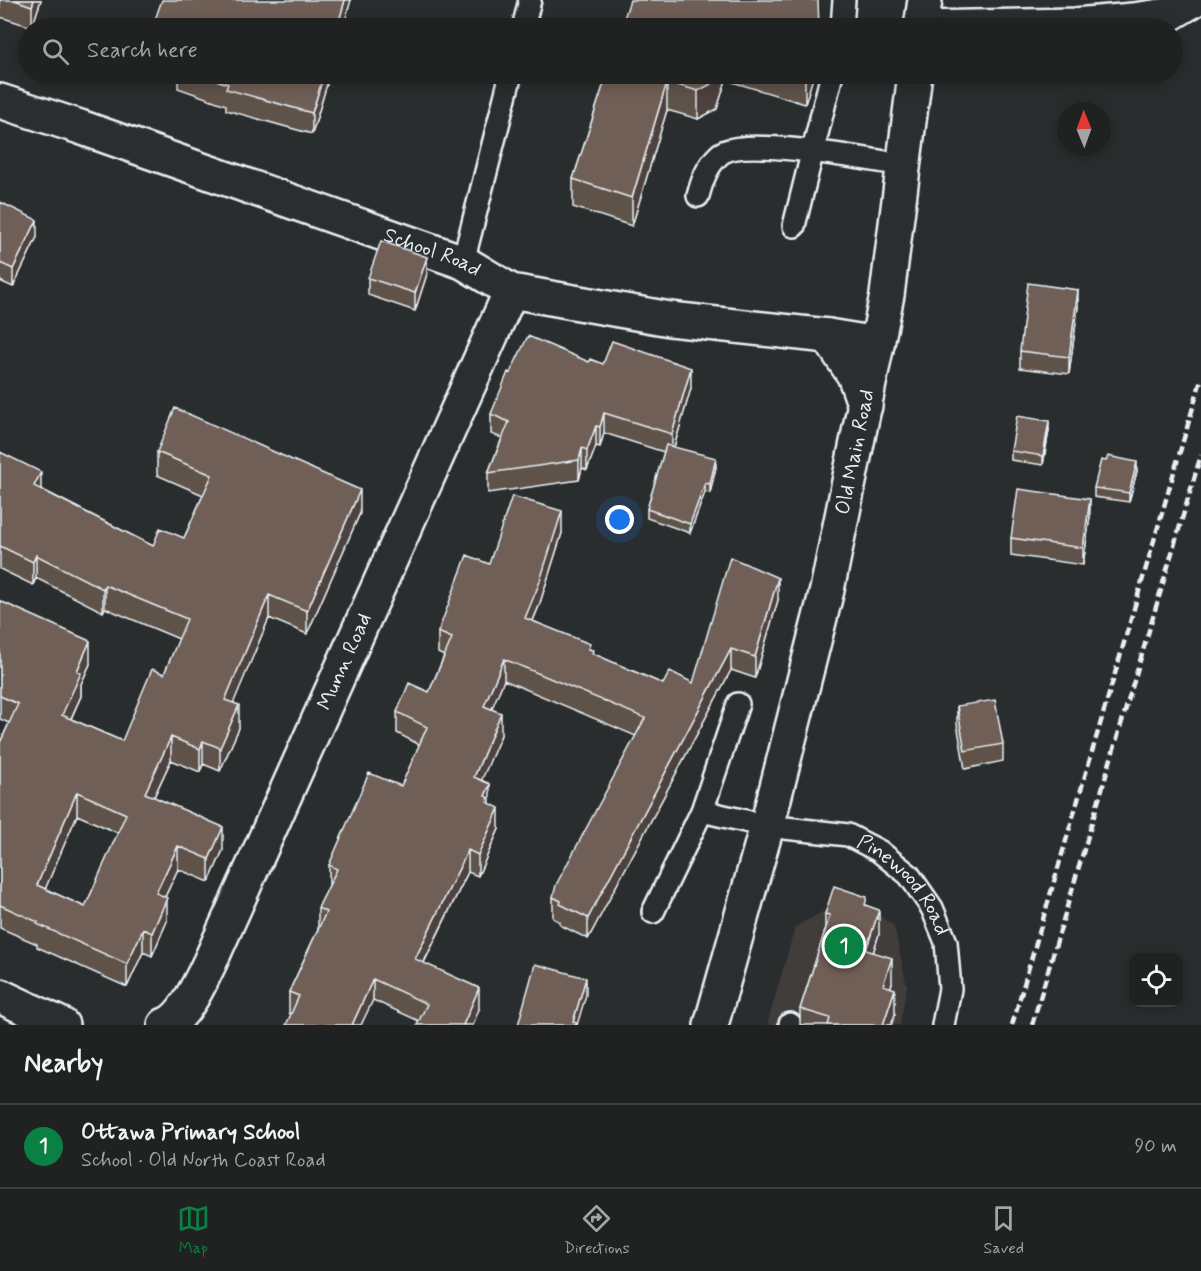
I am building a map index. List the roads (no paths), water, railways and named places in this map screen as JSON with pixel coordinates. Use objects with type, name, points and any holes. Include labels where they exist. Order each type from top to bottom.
[{"type":"street","points":[[922,18],[925,0]]},
{"type":"street","points":[[1147,18],[1168,15],[1193,0]]},
{"type":"street","name":"Old Main Road","points":[[711,1025],[767,826],[827,590],[887,296],[914,84]]},
{"type":"street","name":"School Road","points":[[0,101],[463,262],[511,291],[670,319],[828,336],[877,344]]},
{"type":"street","name":"Munn Road","points":[[165,1025],[170,1023],[188,1004],[210,962],[511,291]]},
{"type":"street","points":[[828,336],[854,375],[865,406]]},
{"type":"street","points":[[0,996],[62,1025]]},
{"type":"lane","points":[[526,18],[530,0]]},
{"type":"lane","points":[[843,18],[844,0]]},
{"type":"lane","points":[[463,262],[508,84]]},
{"type":"lane","points":[[794,226],[830,84]]},
{"type":"lane","points":[[698,196],[704,176],[720,153],[736,149],[814,150],[903,165]]},
{"type":"lane","points":[[653,912],[702,811],[738,704]]},
{"type":"lane","name":"Pinewood Road","points":[[702,811],[767,826],[848,835],[879,851],[909,875],[932,908],[946,942],[950,989],[943,1025]]},
{"type":"railway","points":[[1012,1025],[1201,380]]},
{"type":"railway","points":[[1032,1025],[1201,455]]},
{"type":"place","name":"Ottawa Primary School","points":[[844,946]]}]
